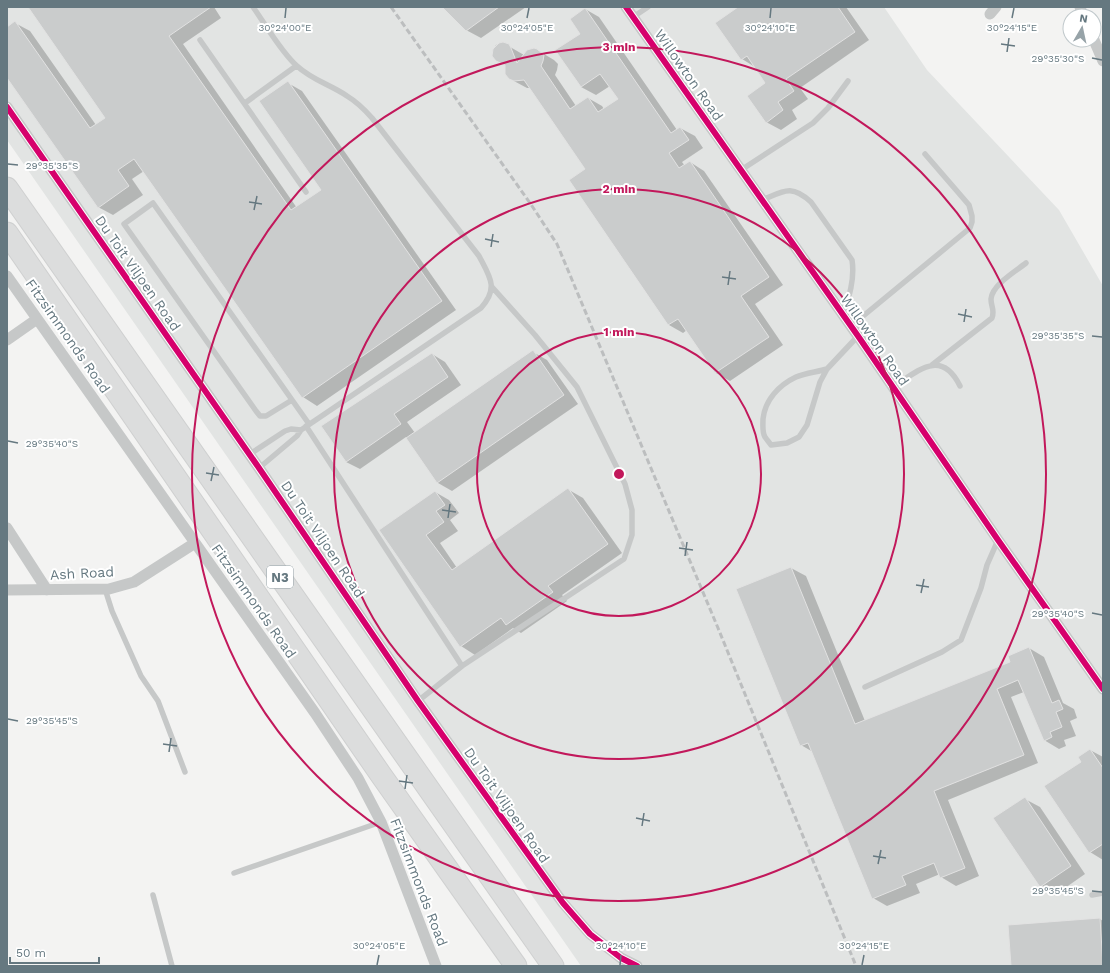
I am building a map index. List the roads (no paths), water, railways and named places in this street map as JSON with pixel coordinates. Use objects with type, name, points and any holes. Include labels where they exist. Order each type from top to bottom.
[{"type":"highway","name":"N3","points":[[7,188],[553,966]]},
{"type":"highway","name":"N3","points":[[7,233],[381,775],[516,966]]},
{"type":"street","name":"Willowton Road","points":[[626,7],[858,336],[998,540],[1103,689]]},
{"type":"street","points":[[1097,48],[1103,61]]},
{"type":"street","name":"Du Toit Viljoen Road","points":[[7,107],[250,454],[418,701],[563,903],[590,934],[620,958],[637,966]]},
{"type":"street","name":"Fitzsimmonds Road","points":[[7,276],[315,713],[353,771],[381,822],[436,966]]},
{"type":"street","points":[[7,340],[37,319]]},
{"type":"street","points":[[7,528],[47,590]]},
{"type":"street","name":"Ash Road","points":[[7,590],[104,589],[120,587],[134,582],[195,543]]},
{"type":"lane","points":[[253,7],[296,66],[310,77],[347,95],[372,118],[479,256],[487,271],[492,287],[536,335],[577,387],[625,484],[632,510],[632,535],[624,559],[462,666],[418,701]]},
{"type":"lane","points":[[633,17],[648,7]]},
{"type":"lane","points":[[200,40],[306,192]]},
{"type":"lane","points":[[244,103],[296,66]]},
{"type":"lane","points":[[740,170],[814,122],[828,108],[848,81]]},
{"type":"lane","points":[[851,326],[970,228],[972,216],[969,205],[925,154]]},
{"type":"lane","points":[[762,200],[787,190],[802,194],[810,202],[852,260],[853,268],[851,293],[843,315]]},
{"type":"lane","points":[[292,400],[266,416],[260,416],[124,224],[154,203],[292,400],[462,666]]},
{"type":"lane","points":[[893,387],[925,367],[932,365],[992,318],[994,312],[991,299],[994,288],[1026,263]]},
{"type":"lane","points":[[259,468],[297,436],[301,430],[481,308],[488,300],[492,287]]},
{"type":"lane","points":[[827,369],[797,376],[784,384],[773,394],[764,412],[762,426],[765,436],[771,444],[787,443],[799,437],[807,425],[820,382],[827,369],[858,336]]},
{"type":"lane","points":[[932,365],[940,366],[950,371],[960,386]]},
{"type":"lane","points":[[250,454],[285,431],[291,429],[301,430]]},
{"type":"lane","points":[[865,687],[942,652],[961,640],[981,588],[987,565],[998,540]]},
{"type":"lane","points":[[104,589],[112,611],[141,676],[158,701],[185,772]]},
{"type":"lane","points":[[234,873],[381,822]]},
{"type":"lane","points":[[1092,895],[1103,893]]},
{"type":"lane","points":[[153,895],[172,966]]},
{"type":"railway","points":[[391,7],[530,203],[557,244],[718,628],[856,966]]}]
